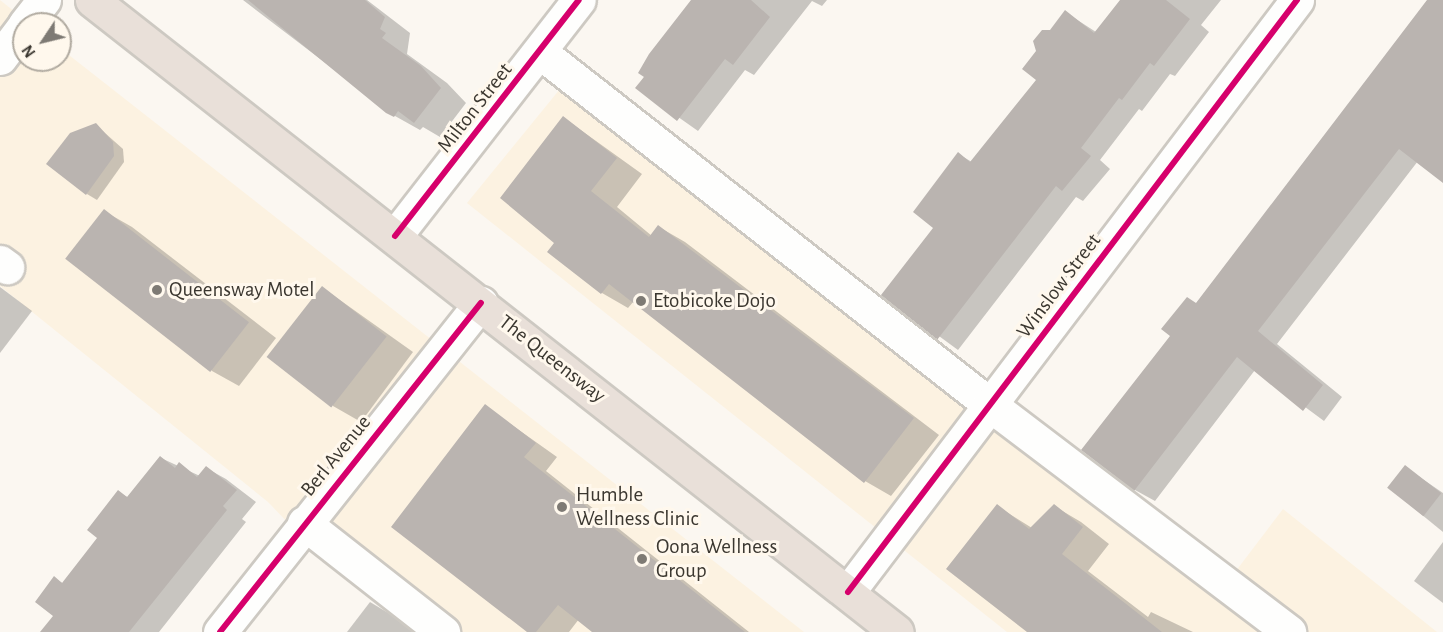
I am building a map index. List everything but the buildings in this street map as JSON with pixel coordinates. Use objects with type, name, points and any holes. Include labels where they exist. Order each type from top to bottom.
[{"type":"main road","name":"The Queensway","points":[[92,0],[481,303],[897,632]]},
{"type":"street","points":[[35,12],[44,0]]},
{"type":"street","name":"Milton Street","points":[[395,236],[579,0]]},
{"type":"street","name":"Winslow Street","points":[[848,592],[1297,0]]},
{"type":"street","points":[[0,58],[12,42]]},
{"type":"street","points":[[540,52],[989,404],[1288,632]]},
{"type":"street","name":"Berl Avenue","points":[[220,632],[304,523],[481,303]]},
{"type":"street","points":[[304,523],[443,632]]},
{"type":"shaded area","points":[[0,0],[15,12],[12,12],[12,72],[72,72],[72,57],[804,632],[420,632],[318,554],[268,502],[0,286]]},
{"type":"shaded area","points":[[573,73],[1229,580],[1283,509],[1437,632],[1007,632],[467,203]]},
{"type":"cycle path","points":[[395,236],[579,0]]},
{"type":"cycle path","points":[[848,592],[1297,0]]},
{"type":"cycle path","points":[[220,632],[481,303]]},
{"type":"place","name":"Queensway Motel","points":[[157,290]]},
{"type":"place","name":"Etobicoke Dojo","points":[[641,301]]},
{"type":"place","name":"Humble Wellness Clinic","points":[[562,507]]},
{"type":"place","name":"Oona Wellness Group","points":[[642,559]]}]
